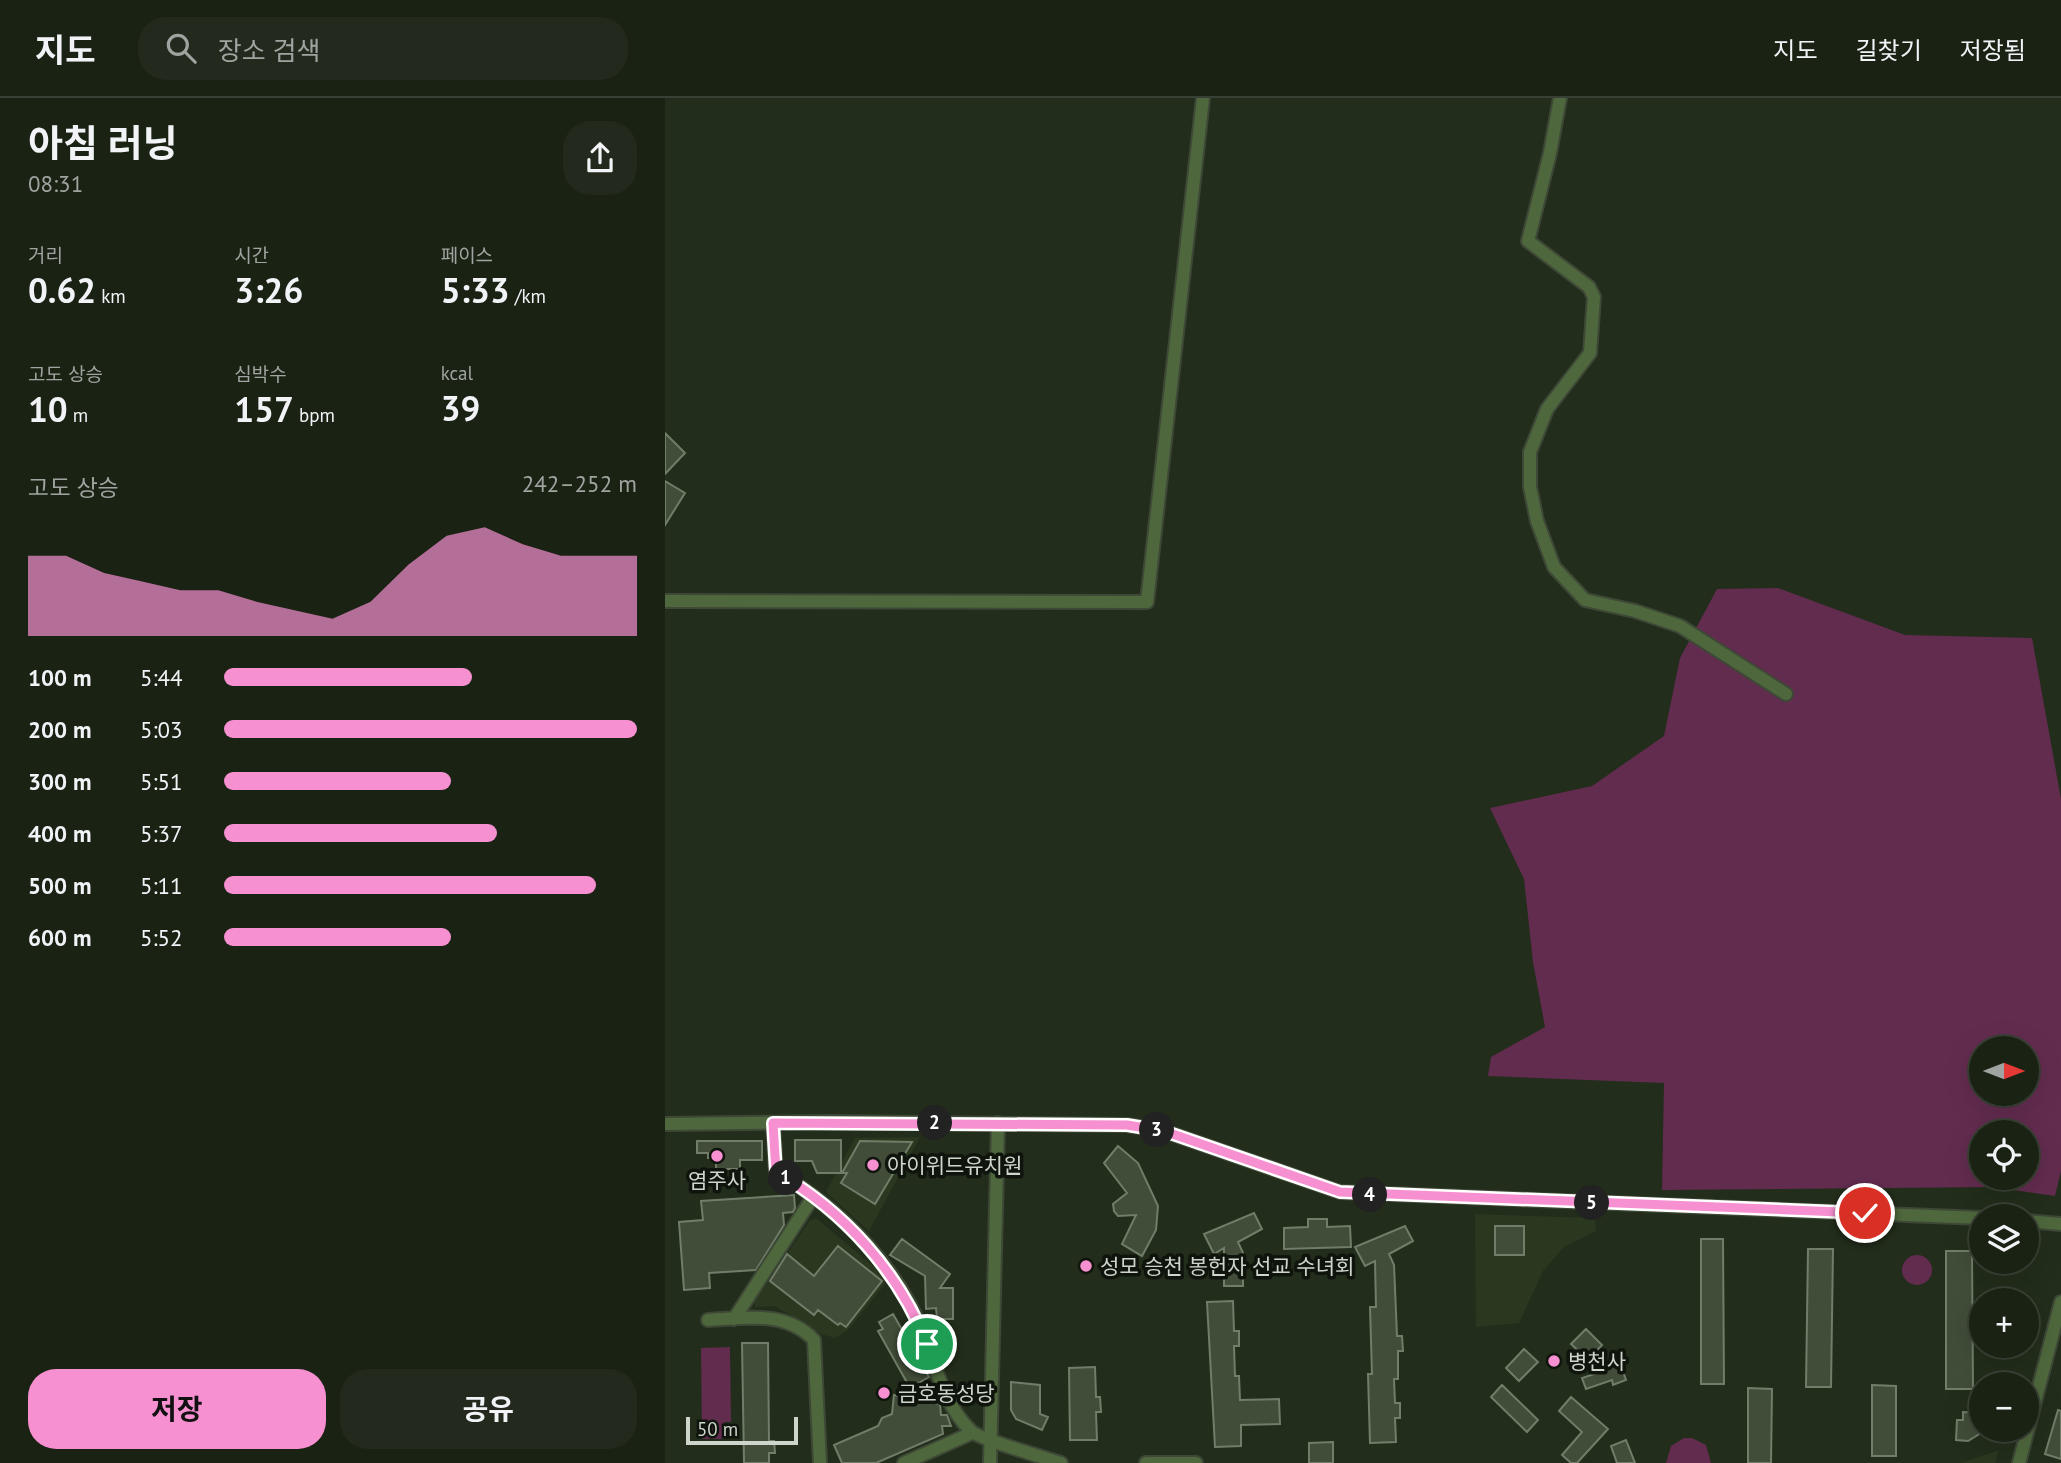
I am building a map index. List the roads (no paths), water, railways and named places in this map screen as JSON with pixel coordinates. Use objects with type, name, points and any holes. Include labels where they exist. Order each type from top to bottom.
[{"type":"street","points":[[665,601],[1147,603],[1203,98]]},
{"type":"street","points":[[1560,98],[1550,153],[1528,241],[1588,287],[1594,297],[1590,353],[1547,409],[1530,452],[1530,487],[1537,522],[1554,567],[1585,600],[1635,611],[1680,626],[1786,694]]},
{"type":"street","points":[[773,1123],[776,1172],[813,1197],[852,1229],[878,1256],[919,1322],[936,1373],[949,1399],[972,1433]]},
{"type":"street","points":[[990,1463],[998,1123]]},
{"type":"street","points":[[665,1124],[1095,1123],[1164,1131],[1340,1192],[1969,1218]]},
{"type":"street","points":[[734,1319],[813,1197]]},
{"type":"street","points":[[2039,1221],[2061,1224]]},
{"type":"street","points":[[2019,1463],[2061,1302]]},
{"type":"street","points":[[708,1320],[780,1319],[806,1332],[814,1340],[820,1463]]},
{"type":"street","points":[[904,1463],[972,1433],[1061,1463]]},
{"type":"street","points":[[1146,1463],[1196,1463]]},
{"type":"place","name":"염주사","points":[[717,1156]]},
{"type":"place","name":"아이위드유치원","points":[[873,1165]]},
{"type":"place","name":"성모 승천 봉헌자 선교 수녀회","points":[[1086,1266]]},
{"type":"place","name":"병천사","points":[[1554,1361]]},
{"type":"place","name":"금호동성당","points":[[884,1393]]}]
